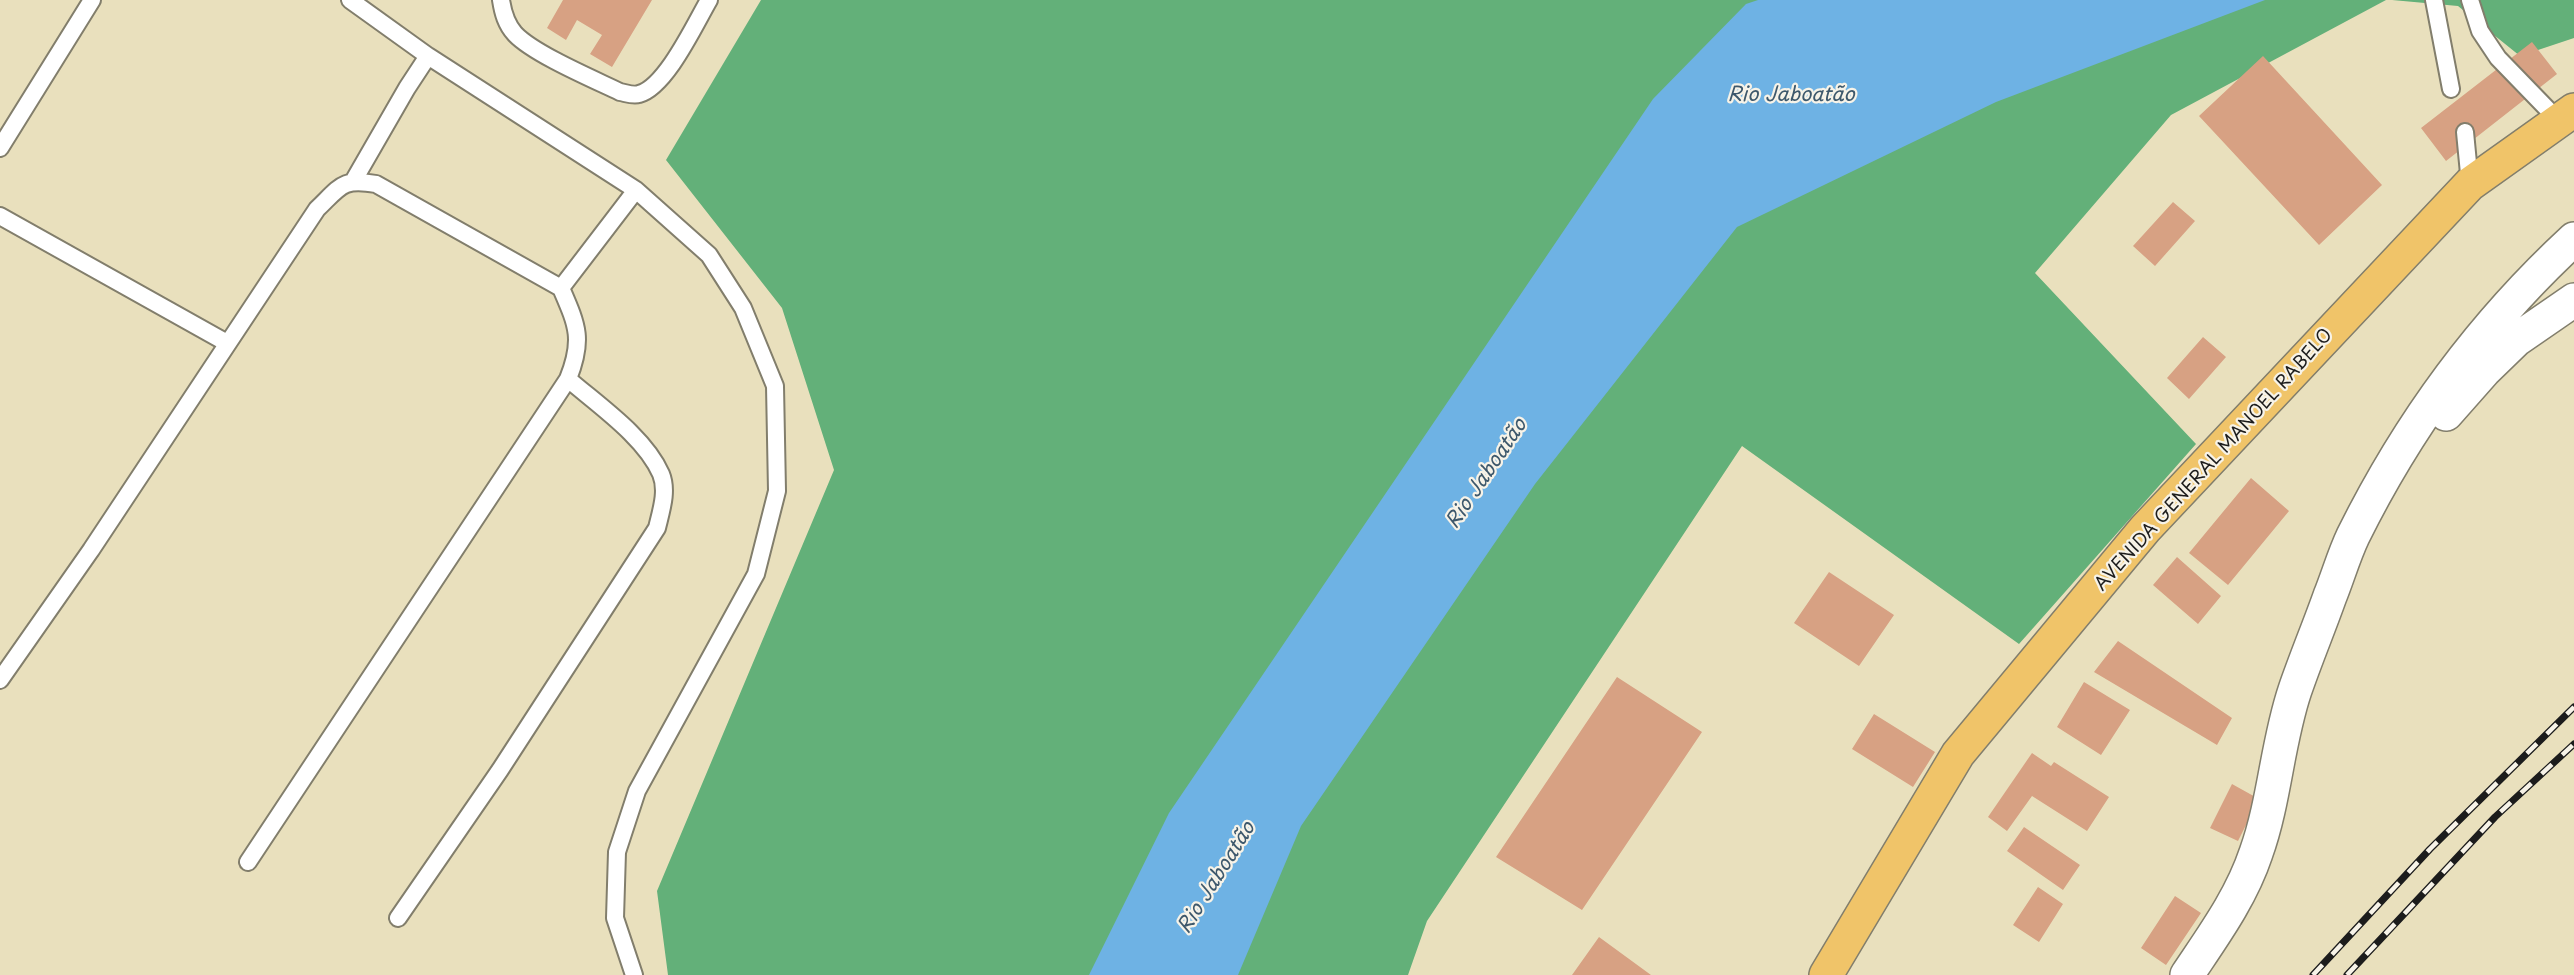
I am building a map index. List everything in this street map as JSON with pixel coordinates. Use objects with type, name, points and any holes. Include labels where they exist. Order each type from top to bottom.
[{"type":"main road","name":"AVENIDA GENERAL MANOEL RABELO","points":[[1826,975],[1958,754],[2145,529],[2470,184],[2567,116]]},
{"type":"street","points":[[2187,975],[2228,913],[2256,854],[2265,823],[2283,733],[2295,691],[2352,537],[2417,425],[2460,363],[2532,278],[2574,239]]},
{"type":"street","points":[[2386,477],[2484,371],[2516,340],[2574,300]]},
{"type":"lane","points":[[0,148],[93,0]]},
{"type":"lane","points":[[350,0],[428,56],[636,190],[709,255],[742,308],[775,386],[777,491],[756,574],[637,791],[617,852],[615,918],[634,975]]},
{"type":"lane","points":[[501,0],[503,16],[513,32],[527,45],[620,92],[636,95],[650,89],[667,70],[710,0]]},
{"type":"lane","points":[[2470,0],[2481,31],[2498,58],[2567,116]]},
{"type":"lane","points":[[2434,8],[2451,89]]},
{"type":"lane","points":[[0,680],[91,550],[317,208],[340,187],[354,180],[428,56]]},
{"type":"lane","points":[[2465,132],[2470,184]]},
{"type":"lane","points":[[248,862],[568,379],[578,355],[577,325],[561,288],[376,184],[354,180]]},
{"type":"lane","points":[[561,288],[636,190]]},
{"type":"lane","points":[[0,216],[226,344]]},
{"type":"lane","points":[[398,918],[500,770],[657,528],[664,500],[662,475],[644,445],[568,379]]},
{"type":"green space","points":[[761,0],[2386,0],[2171,115],[2035,273],[2196,444],[2019,644],[1742,446],[1427,921],[1408,975],[668,975],[657,891],[834,470],[782,308],[666,160]]},
{"type":"green space","points":[[2392,0],[2574,0],[2574,38],[2520,56],[2458,6]]},
{"type":"water","name":"Rio Jaboatão","points":[[1758,0],[2265,0],[1996,102],[1737,227],[1535,484],[1301,826],[1238,975],[1089,975],[1169,813],[1653,99],[1746,4]]},
{"type":"building","points":[[563,0],[652,0],[612,67],[590,54],[602,35],[577,20],[566,40],[547,28]]},
{"type":"building","points":[[2532,42],[2557,74],[2446,161],[2421,128]]},
{"type":"building","points":[[2263,56],[2382,185],[2319,245],[2199,116]]},
{"type":"building","points":[[2173,202],[2195,221],[2155,266],[2133,246]]},
{"type":"building","points":[[2203,337],[2226,357],[2189,399],[2167,378]]},
{"type":"building","points":[[2251,478],[2289,511],[2228,585],[2189,553]]},
{"type":"building","points":[[2177,557],[2221,596],[2198,624],[2153,585]]},
{"type":"building","points":[[1829,572],[1894,615],[1859,666],[1794,623]]},
{"type":"building","points":[[2118,641],[2232,718],[2217,745],[2094,672]]},
{"type":"building","points":[[1617,677],[1702,732],[1582,910],[1496,857]]},
{"type":"building","points":[[2084,682],[2130,710],[2101,755],[2057,727]]},
{"type":"building","points":[[1874,714],[1935,752],[1913,787],[1852,749]]},
{"type":"building","points":[[2032,753],[2051,766],[2054,762],[2109,797],[2087,831],[2032,796],[2007,831],[1988,817]]},
{"type":"building","points":[[2232,784],[2259,799],[2238,841],[2210,828]]},
{"type":"building","points":[[2024,827],[2080,865],[2063,890],[2007,851]]},
{"type":"building","points":[[2038,887],[2063,904],[2039,942],[2013,925]]},
{"type":"building","points":[[2175,896],[2201,913],[2166,965],[2141,948]]},
{"type":"building","points":[[1599,937],[1651,975],[1572,975]]},
{"type":"railway","points":[[2313,975],[2430,849],[2574,707]]},
{"type":"railway","points":[[2347,975],[2495,817],[2574,744]]}]
